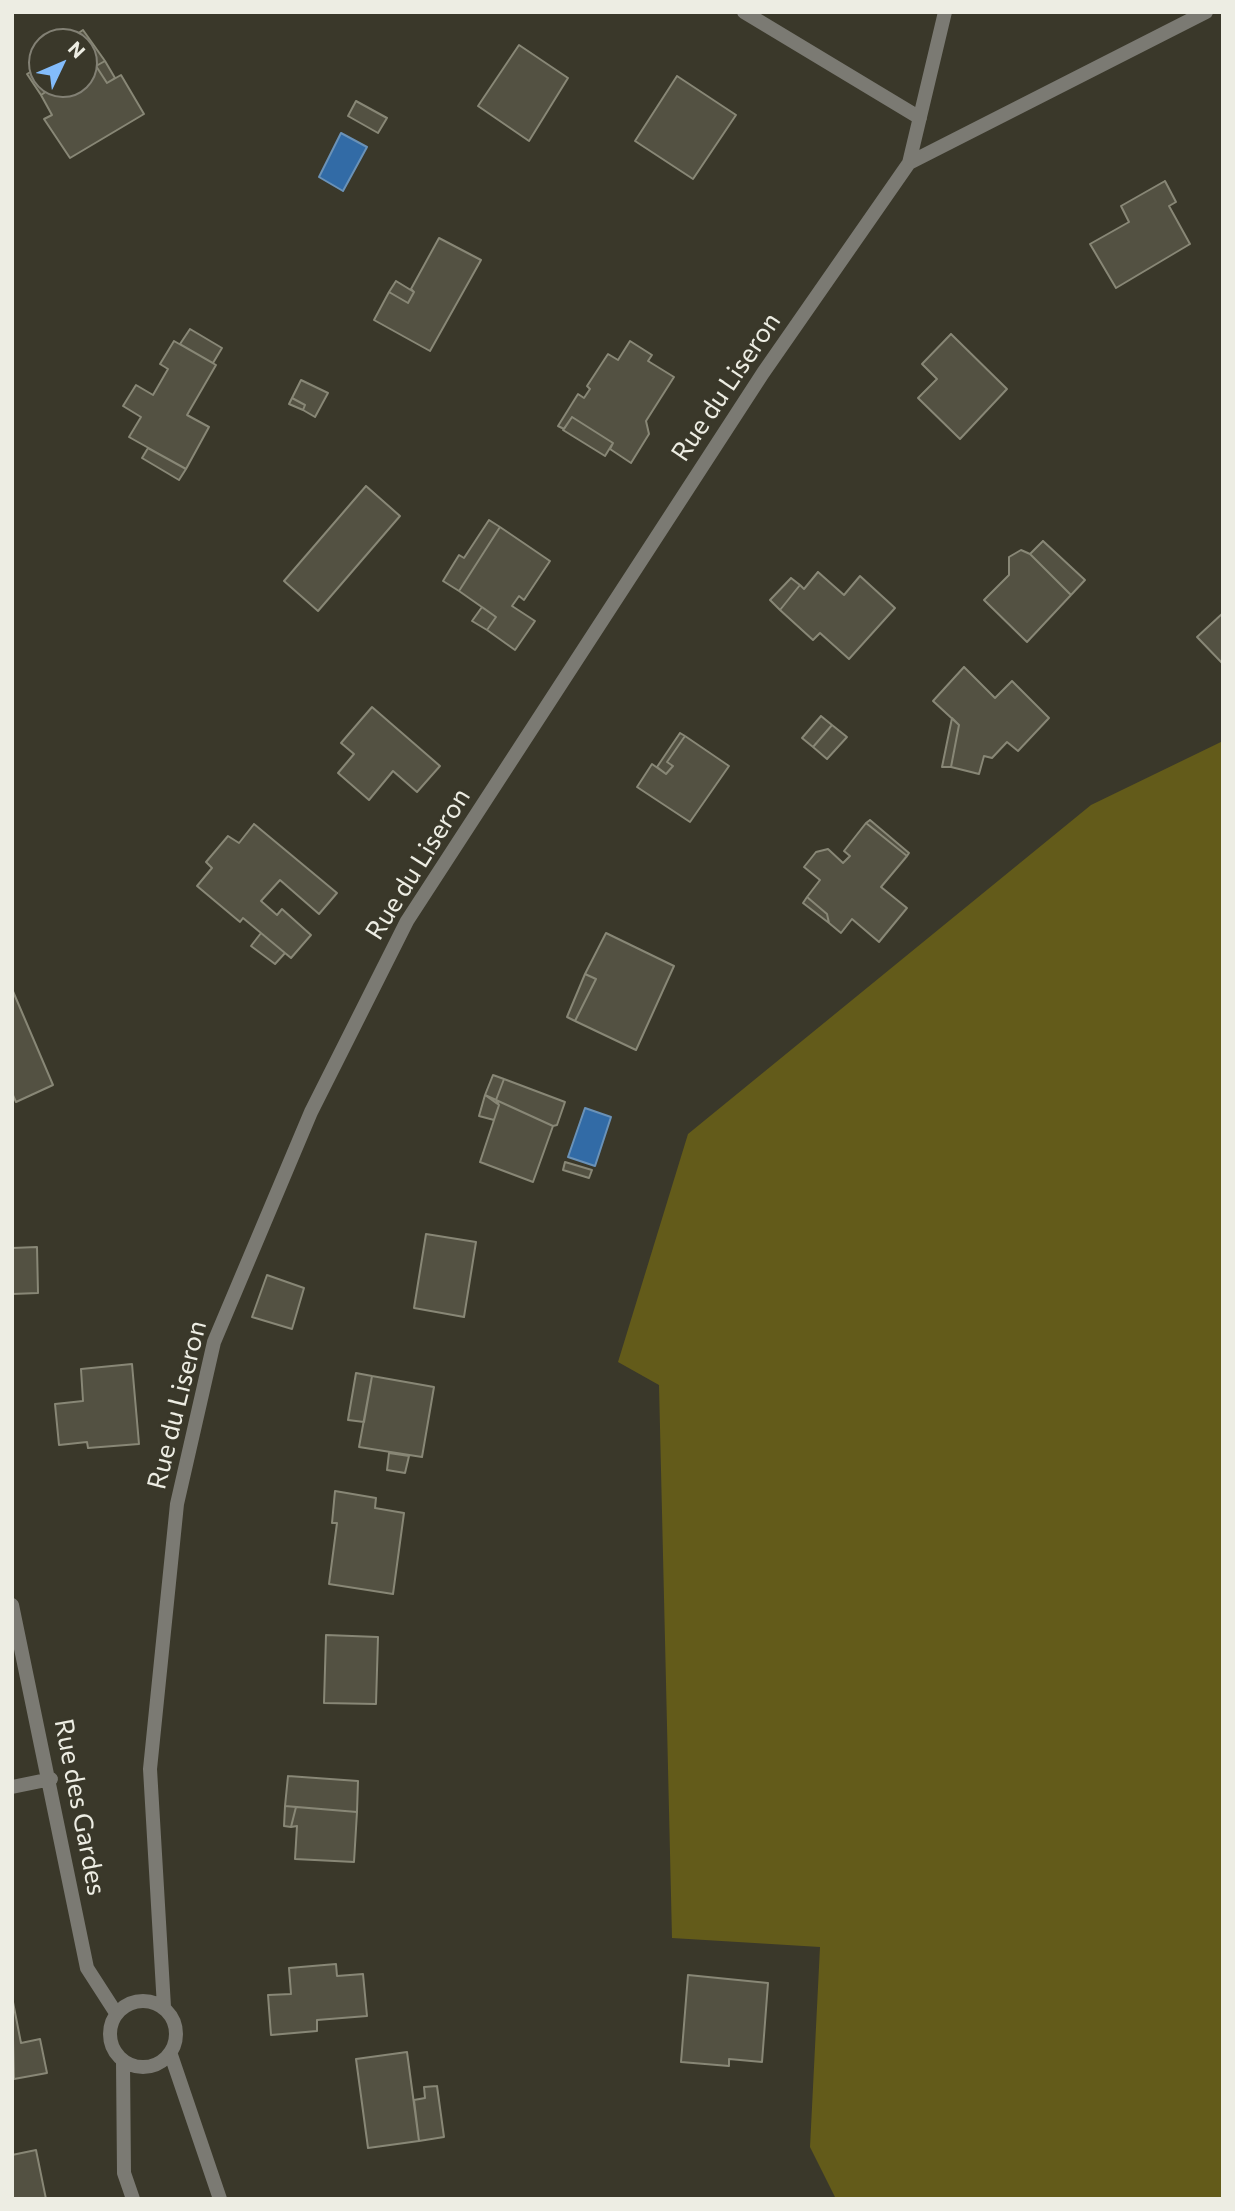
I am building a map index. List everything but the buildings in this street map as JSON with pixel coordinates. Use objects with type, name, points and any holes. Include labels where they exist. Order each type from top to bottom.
[{"type":"street","points":[[744,12],[920,118]]},
{"type":"street","points":[[909,163],[945,12]]},
{"type":"street","name":"Rue du Liseron","points":[[164,2007],[150,1769],[177,1504],[214,1342],[311,1112],[407,921],[763,373],[909,163],[1206,12]]},
{"type":"street","name":"Rue des Gardes","points":[[12,1605],[51,1779],[88,1968],[116,2013]]},
{"type":"street","points":[[12,1787],[51,1779]]},
{"type":"street","points":[[133,2199],[124,2173],[123,2062],[109,2039],[116,2013],[139,2000],[164,2007],[178,2029],[171,2055],[220,2199]]},
{"type":"street","points":[[123,2062],[148,2069],[171,2055]]},
{"type":"shaded area","points":[[1223,741],[1223,2199],[836,2199],[810,2147],[820,1947],[672,1938],[659,1385],[618,1362],[688,1134],[1091,805]]},
{"type":"water","points":[[341,133],[367,147],[343,191],[319,177]]},
{"type":"water","points":[[585,1108],[611,1117],[595,1166],[568,1157]]}]
